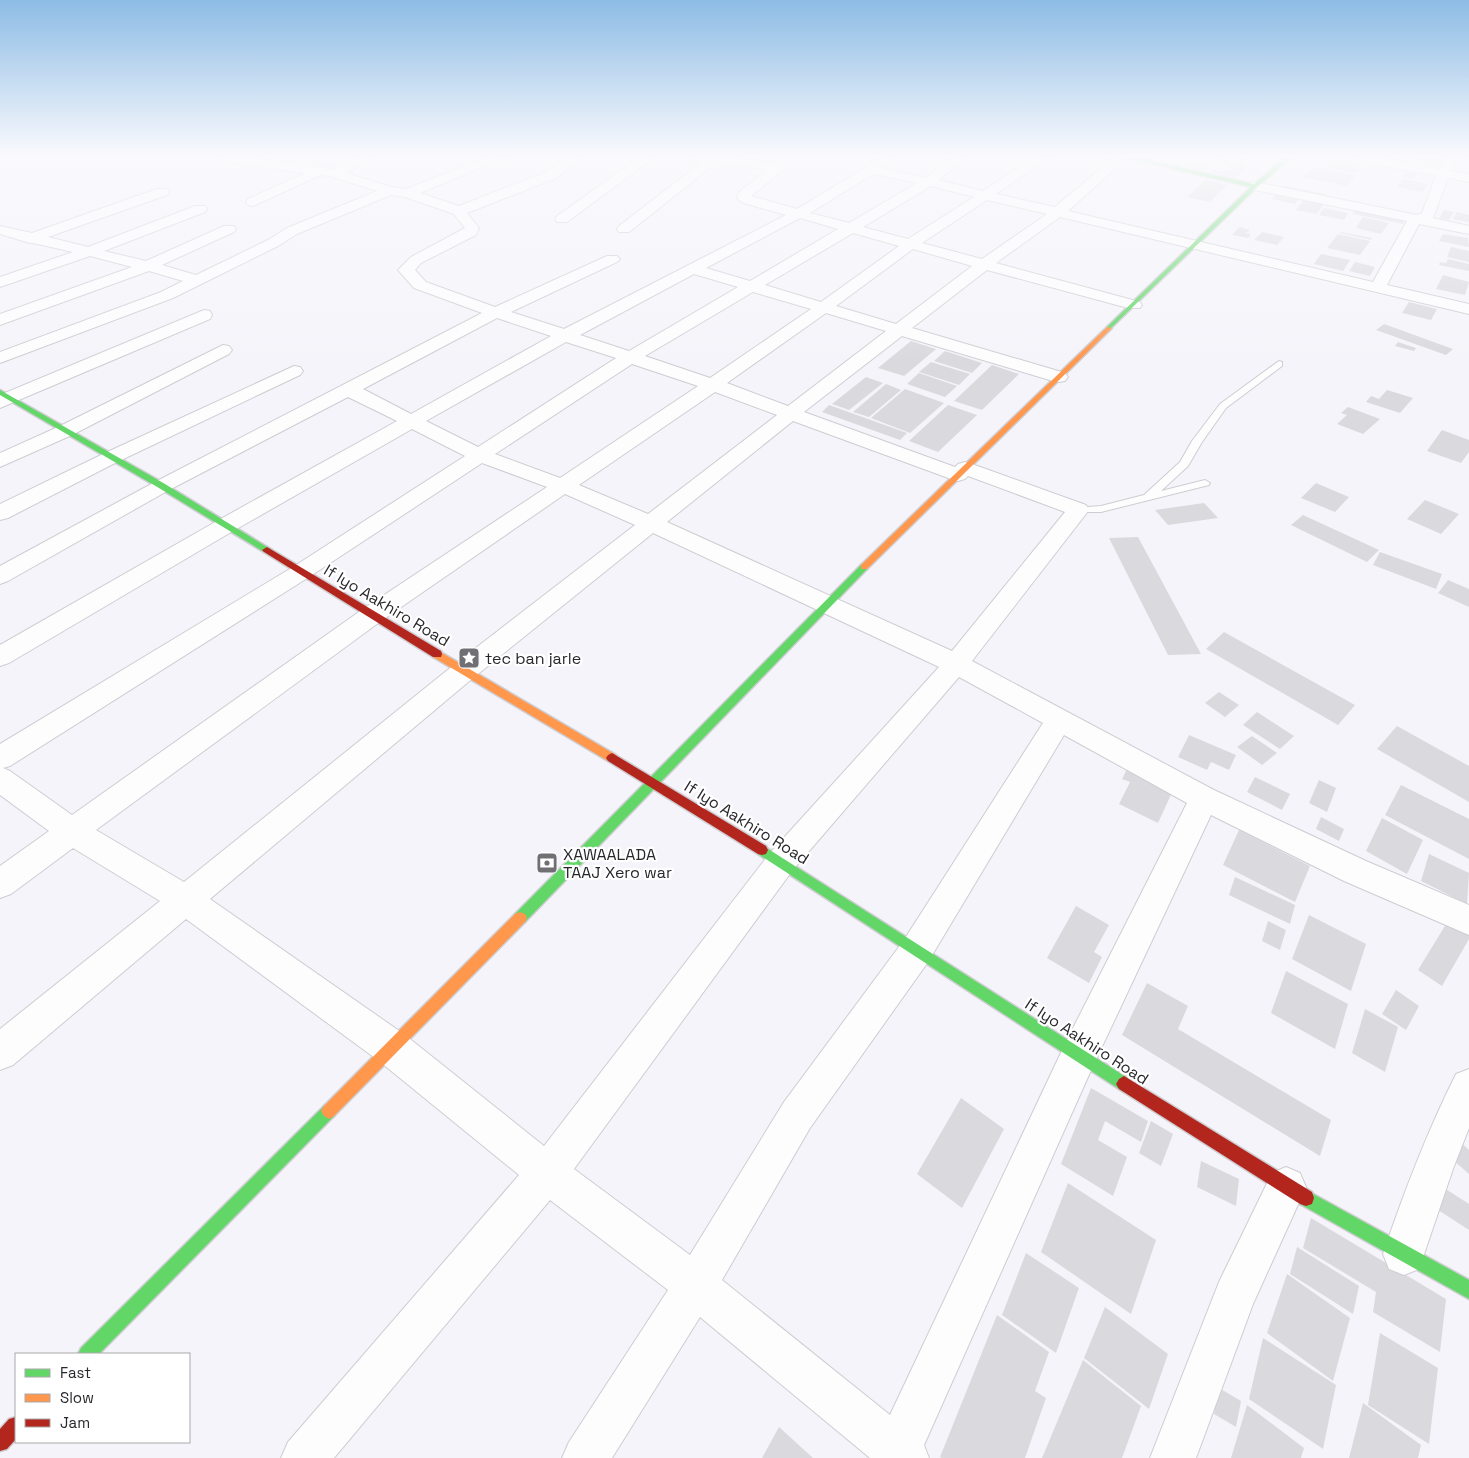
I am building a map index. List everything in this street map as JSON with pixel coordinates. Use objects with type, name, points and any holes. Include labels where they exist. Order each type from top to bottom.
[{"type":"main road","points":[[88,1353],[392,1048],[825,606],[1215,225]]},
{"type":"main road","name":"If Iyo Aakhiro Road","points":[[3,397],[162,486],[372,616],[652,782],[781,862],[916,951],[1286,1187],[1469,1290]]},
{"type":"main road","points":[[0,1442],[15,1427]]},
{"type":"street","points":[[8,246],[68,225]]},
{"type":"street","points":[[0,282],[88,252],[157,225]]},
{"type":"street","points":[[0,358],[167,295],[306,225]]},
{"type":"street","points":[[304,1458],[547,1173],[781,862],[956,664],[1078,510],[711,384],[495,313],[420,285],[406,270],[416,260],[471,232],[472,228],[470,225]]},
{"type":"street","points":[[624,229],[629,225]]},
{"type":"street","points":[[0,657],[225,526],[564,336],[777,225]]},
{"type":"street","points":[[836,225],[1134,305]]},
{"type":"street","points":[[0,758],[301,572],[629,358],[856,225]]},
{"type":"street","points":[[0,884],[71,831],[372,616],[564,486],[822,308],[909,245],[941,225]]},
{"type":"street","points":[[0,1052],[464,671],[650,523],[983,265],[1039,225]]},
{"type":"street","points":[[1111,225],[1469,308]]},
{"type":"street","points":[[1378,288],[1412,225]]},
{"type":"street","points":[[1442,225],[1469,230]]},
{"type":"street","points":[[0,320],[148,266],[229,229]]},
{"type":"street","points":[[0,230],[148,266],[197,280]]},
{"type":"street","points":[[0,576],[162,486],[348,389],[495,313],[612,259]]},
{"type":"street","points":[[693,269],[1060,377]]},
{"type":"street","points":[[3,397],[204,315]]},
{"type":"street","points":[[0,461],[65,431],[222,350]]},
{"type":"street","points":[[0,513],[110,458],[294,371]]},
{"type":"street","points":[[348,389],[480,456],[564,486],[650,523],[825,606],[956,664],[1204,798],[1355,871],[1469,920]]},
{"type":"street","points":[[585,1458],[696,1286],[797,1115],[916,951],[1060,719]]},
{"type":"street","points":[[0,779],[71,831],[186,900],[392,1048],[547,1173],[696,1286],[899,1456],[1079,1055],[1204,798]]},
{"type":"street","points":[[1404,1254],[1440,1149],[1469,1087]]},
{"type":"street","points":[[1173,1458],[1234,1297],[1286,1187]]},
{"type":"lane","points":[[1148,497],[1184,464],[1223,406],[1279,364]]},
{"type":"lane","points":[[1078,510],[1101,509],[1205,482]]},
{"type":"building","points":[[1358,225],[1388,225],[1381,234],[1356,228]]},
{"type":"building","points":[[1239,227],[1250,230],[1246,233],[1251,234],[1248,238],[1232,235]]},
{"type":"building","points":[[1262,232],[1284,237],[1277,245],[1254,240]]},
{"type":"building","points":[[1341,232],[1372,238],[1371,240]]},
{"type":"building","points":[[1338,234],[1370,241],[1360,255],[1327,248]]},
{"type":"building","points":[[1443,234],[1468,238],[1469,247],[1439,241]]},
{"type":"building","points":[[1451,247],[1469,251],[1469,262],[1447,257]]},
{"type":"building","points":[[1321,254],[1350,260],[1343,271],[1314,264]]},
{"type":"building","points":[[1448,259],[1469,264],[1469,271],[1439,265],[1440,262],[1446,263]]},
{"type":"building","points":[[1355,262],[1375,267],[1370,276],[1349,271]]},
{"type":"building","points":[[1443,275],[1469,282],[1465,295],[1436,289]]},
{"type":"building","points":[[1409,302],[1437,309],[1431,320],[1402,313]]},
{"type":"building","points":[[1384,324],[1453,349],[1446,355],[1376,330]]},
{"type":"building","points":[[911,341],[936,349],[904,376],[878,368]]},
{"type":"building","points":[[1398,342],[1416,348],[1414,351],[1395,346]]},
{"type":"building","points":[[945,351],[982,363],[972,373],[934,361]]},
{"type":"building","points":[[931,362],[970,374],[959,385],[919,372]]},
{"type":"building","points":[[992,365],[1019,374],[982,410],[954,401]]},
{"type":"building","points":[[919,373],[957,386],[945,397],[907,384]]},
{"type":"building","points":[[866,377],[883,383],[849,410],[832,404]]},
{"type":"building","points":[[886,384],[901,390],[869,417],[853,412]]},
{"type":"building","points":[[905,389],[944,403],[910,433],[871,418]]},
{"type":"building","points":[[1387,390],[1413,398],[1400,413],[1366,402],[1371,396],[1379,399]]},
{"type":"building","points":[[829,405],[907,433],[900,440],[822,412]]},
{"type":"building","points":[[948,405],[977,415],[938,452],[909,441]]},
{"type":"building","points":[[1348,407],[1380,419],[1363,434],[1337,424],[1347,415],[1341,413]]},
{"type":"building","points":[[1442,430],[1469,440],[1469,452],[1461,463],[1427,451]]},
{"type":"building","points":[[1316,483],[1349,497],[1335,512],[1301,498]]},
{"type":"building","points":[[1425,500],[1459,514],[1441,534],[1407,519]]},
{"type":"building","points":[[1204,503],[1218,518],[1168,525],[1155,510]]},
{"type":"building","points":[[1303,515],[1379,550],[1367,562],[1291,525]]},
{"type":"building","points":[[1138,537],[1201,654],[1168,655],[1109,538]]},
{"type":"building","points":[[1380,552],[1442,574],[1436,589],[1373,565]]},
{"type":"building","points":[[1448,580],[1469,589],[1469,607],[1438,593]]},
{"type":"building","points":[[1224,632],[1355,705],[1338,725],[1206,649]]},
{"type":"building","points":[[1219,692],[1239,705],[1225,717],[1205,703]]},
{"type":"building","points":[[1257,712],[1294,736],[1280,749],[1243,725]]},
{"type":"building","points":[[1397,726],[1469,766],[1469,802],[1377,749]]},
{"type":"building","points":[[1189,735],[1236,755],[1229,770],[1211,762],[1207,770],[1178,757]]},
{"type":"building","points":[[1252,736],[1277,753],[1262,765],[1237,747]]},
{"type":"building","points":[[1129,765],[1175,786],[1158,823],[1119,804],[1130,782],[1122,779]]},
{"type":"building","points":[[1255,777],[1290,794],[1282,810],[1247,792]]},
{"type":"building","points":[[1319,780],[1336,788],[1327,812],[1309,803]]},
{"type":"building","points":[[1401,785],[1469,819],[1469,859],[1385,815]]},
{"type":"building","points":[[1321,817],[1344,829],[1339,841],[1316,829]]},
{"type":"building","points":[[1382,818],[1423,840],[1407,874],[1366,851]]},
{"type":"building","points":[[1239,830],[1310,866],[1295,902],[1223,865]]},
{"type":"building","points":[[1429,854],[1469,873],[1467,904],[1421,881]]},
{"type":"building","points":[[1235,877],[1295,905],[1290,924],[1229,895]]},
{"type":"building","points":[[1076,906],[1109,925],[1094,952],[1102,957],[1089,983],[1047,958]]},
{"type":"building","points":[[1309,915],[1366,944],[1351,991],[1292,959]]},
{"type":"building","points":[[1451,916],[1469,927],[1469,939],[1442,986],[1418,970]]},
{"type":"building","points":[[1268,921],[1286,930],[1280,950],[1262,941]]},
{"type":"building","points":[[1286,971],[1348,1004],[1335,1049],[1271,1013]]},
{"type":"building","points":[[1147,983],[1188,1006],[1178,1029],[1331,1120],[1320,1156],[1122,1035]]},
{"type":"building","points":[[1396,990],[1419,1006],[1406,1030],[1382,1014]]},
{"type":"building","points":[[1365,1009],[1398,1027],[1385,1072],[1352,1053]]},
{"type":"building","points":[[1091,1088],[1148,1121],[1141,1142],[1105,1121],[1098,1140],[1127,1157],[1113,1196],[1061,1164]]},
{"type":"building","points":[[961,1098],[1004,1129],[962,1208],[917,1174]]},
{"type":"building","points":[[1151,1121],[1173,1134],[1161,1166],[1139,1153]]},
{"type":"building","points":[[1455,1137],[1469,1150],[1469,1174],[1443,1151]]},
{"type":"building","points":[[1201,1161],[1239,1179],[1236,1206],[1197,1187]]},
{"type":"building","points":[[1419,1172],[1469,1204],[1469,1230],[1412,1193]]},
{"type":"building","points":[[1068,1183],[1156,1240],[1131,1314],[1041,1252]]},
{"type":"building","points":[[1311,1218],[1446,1299],[1440,1352],[1373,1312],[1376,1292],[1303,1248]]},
{"type":"building","points":[[1297,1247],[1359,1286],[1353,1314],[1290,1274]]},
{"type":"building","points":[[1026,1253],[1079,1288],[1056,1353],[1002,1315]]},
{"type":"building","points":[[1287,1274],[1350,1318],[1333,1381],[1267,1333]]},
{"type":"building","points":[[1105,1307],[1168,1354],[1149,1409],[1084,1358]]},
{"type":"building","points":[[997,1315],[1049,1352],[1035,1391],[1046,1398],[1025,1458],[942,1458],[940,1457]]},
{"type":"building","points":[[1380,1333],[1438,1368],[1429,1444],[1368,1405]]},
{"type":"building","points":[[1263,1338],[1336,1385],[1323,1449],[1249,1399]]},
{"type":"building","points":[[1083,1360],[1141,1406],[1122,1458],[1042,1458]]},
{"type":"building","points":[[1219,1388],[1241,1401],[1236,1427],[1214,1414]]},
{"type":"building","points":[[1363,1403],[1421,1445],[1418,1458],[1349,1458]]},
{"type":"building","points":[[1247,1405],[1304,1448],[1301,1458],[1231,1458]]},
{"type":"building","points":[[779,1427],[813,1458],[762,1458]]},
{"type":"traffic: fast","points":[[1109,328],[1215,225]]},
{"type":"traffic: fast","points":[[0,392],[162,486],[267,550]]},
{"type":"traffic: fast","points":[[520,918],[864,567]]},
{"type":"traffic: fast","points":[[762,850],[1124,1084]]},
{"type":"traffic: fast","points":[[88,1353],[329,1111]]},
{"type":"traffic: fast","points":[[1306,1198],[1469,1290]]},
{"type":"traffic: slow","points":[[864,567],[1109,328]]},
{"type":"traffic: slow","points":[[437,654],[612,758]]},
{"type":"traffic: slow","points":[[329,1111],[520,918]]},
{"type":"traffic: jam","points":[[267,550],[437,654]]},
{"type":"traffic: jam","points":[[612,758],[762,850]]},
{"type":"traffic: jam","points":[[1124,1084],[1306,1198]]},
{"type":"traffic: jam","points":[[0,1442],[15,1427]]},
{"type":"place","name":"tec ban jarle","points":[[469,658]]},
{"type":"place","name":"XAWAALADA TAAJ Xero war","points":[[547,863]]}]
